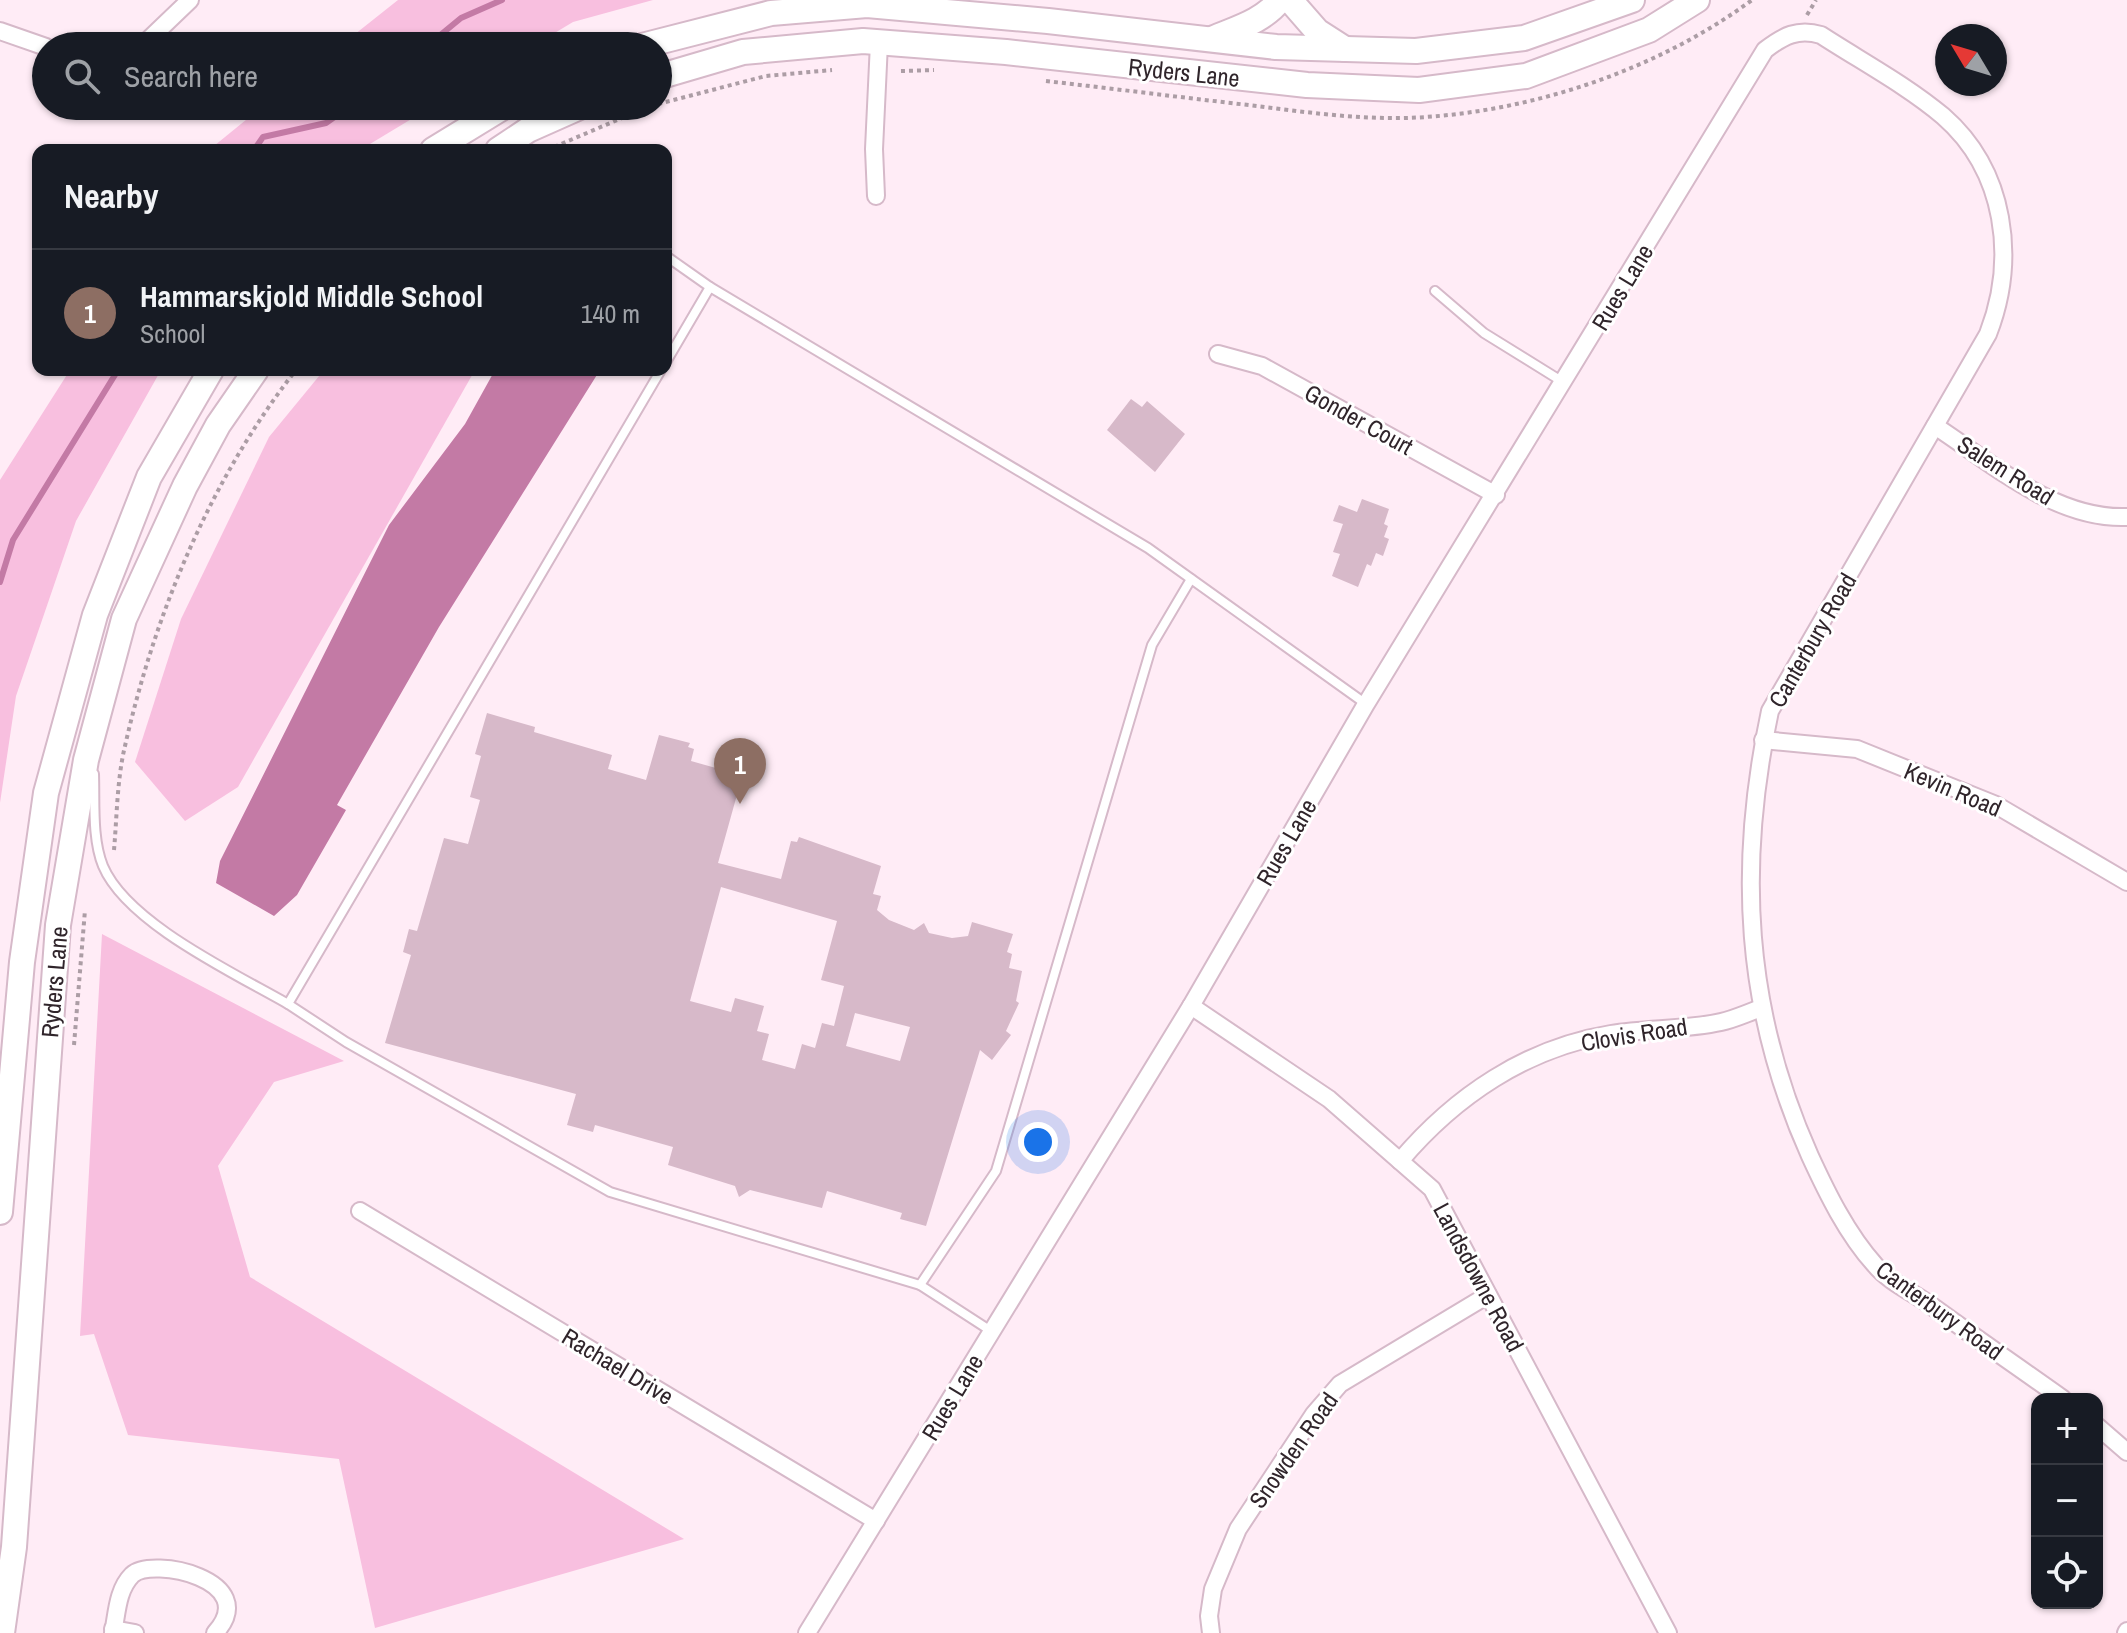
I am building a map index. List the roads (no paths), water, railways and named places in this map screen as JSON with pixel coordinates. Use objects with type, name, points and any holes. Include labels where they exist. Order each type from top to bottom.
[{"type":"main road","points":[[1211,39],[1253,22],[1270,12],[1280,0]]},
{"type":"main road","points":[[1290,0],[1317,31],[1345,49]]},
{"type":"main road","name":"Ryders Lane","points":[[672,38],[771,13],[867,5],[1276,47],[1416,51],[1524,38],[1632,0]]},
{"type":"main road","name":"Ryders Lane","points":[[672,73],[743,52],[879,43],[1006,52],[1307,85],[1419,90],[1526,76],[1649,30],[1697,0]]},
{"type":"main road","points":[[443,144],[482,120]]},
{"type":"main road","points":[[507,144],[550,120]]},
{"type":"main road","name":"Ryders Lane","points":[[0,1212],[22,962],[46,793],[95,615],[149,477],[208,376]]},
{"type":"main road","name":"Ryders Lane","points":[[2,1633],[14,1547],[58,925],[94,731],[124,619],[185,486],[218,425],[252,376]]},
{"type":"street","points":[[157,32],[190,0]]},
{"type":"street","points":[[0,31],[32,42]]},
{"type":"street","name":"Canterbury Road","points":[[1765,50],[1794,33],[1807,31],[1821,35],[1945,118],[1971,148],[1990,182],[2004,239],[2000,297],[1988,334],[1770,711],[1763,740],[1749,848],[1749,917],[1762,1008],[1772,1054],[1794,1120],[1823,1183],[1876,1267],[2054,1393]]},
{"type":"street","points":[[876,196],[874,149],[879,43]]},
{"type":"street","name":"Rues Lane","points":[[807,1633],[1191,1006],[1366,704],[1765,50]]},
{"type":"street","name":"Gonder Court","points":[[1218,354],[1262,366],[1496,495]]},
{"type":"street","name":"Salem Road","points":[[1935,426],[2054,501],[2103,516],[2127,517]]},
{"type":"street","name":"Kevin Road","points":[[1763,740],[1857,749],[1996,805],[2127,882]]},
{"type":"street","name":"Landsdowne Road","points":[[1191,1006],[1329,1099],[1432,1189],[1668,1633]]},
{"type":"street","name":"Clovis Road","points":[[1400,1161],[1423,1135],[1477,1088],[1540,1054],[1609,1034],[1721,1022],[1762,1008]]},
{"type":"street","name":"Rachael Drive","points":[[360,1211],[876,1521]]},
{"type":"street","name":"Snowden Road","points":[[1211,1633],[1209,1616],[1213,1589],[1238,1529],[1314,1414],[1340,1384],[1488,1295]]},
{"type":"street","points":[[2103,1431],[2127,1452]]},
{"type":"street","points":[[135,1633],[113,1631],[121,1592],[133,1573],[162,1569],[205,1578],[220,1587],[225,1601],[225,1617],[215,1633]]},
{"type":"lane","points":[[672,260],[710,287],[1148,548],[1366,704]]},
{"type":"lane","points":[[672,352],[710,287]]},
{"type":"lane","points":[[1435,291],[1484,333],[1564,382]]},
{"type":"lane","points":[[218,425],[262,376]]},
{"type":"lane","points":[[288,1004],[657,376]]},
{"type":"lane","points":[[920,1285],[996,1171],[1152,645],[1191,579]]},
{"type":"lane","points":[[94,731],[95,813],[102,863],[116,891],[138,913],[346,1042],[610,1192],[920,1285],[992,1331]]},
{"type":"waterway","points":[[444,32],[461,18],[502,0]]},
{"type":"waterway","points":[[258,144],[263,137],[330,120]]},
{"type":"waterway","points":[[0,582],[13,540],[114,376]]},
{"type":"place","name":"Hammarskjold Middle School","points":[[740,804]]}]
